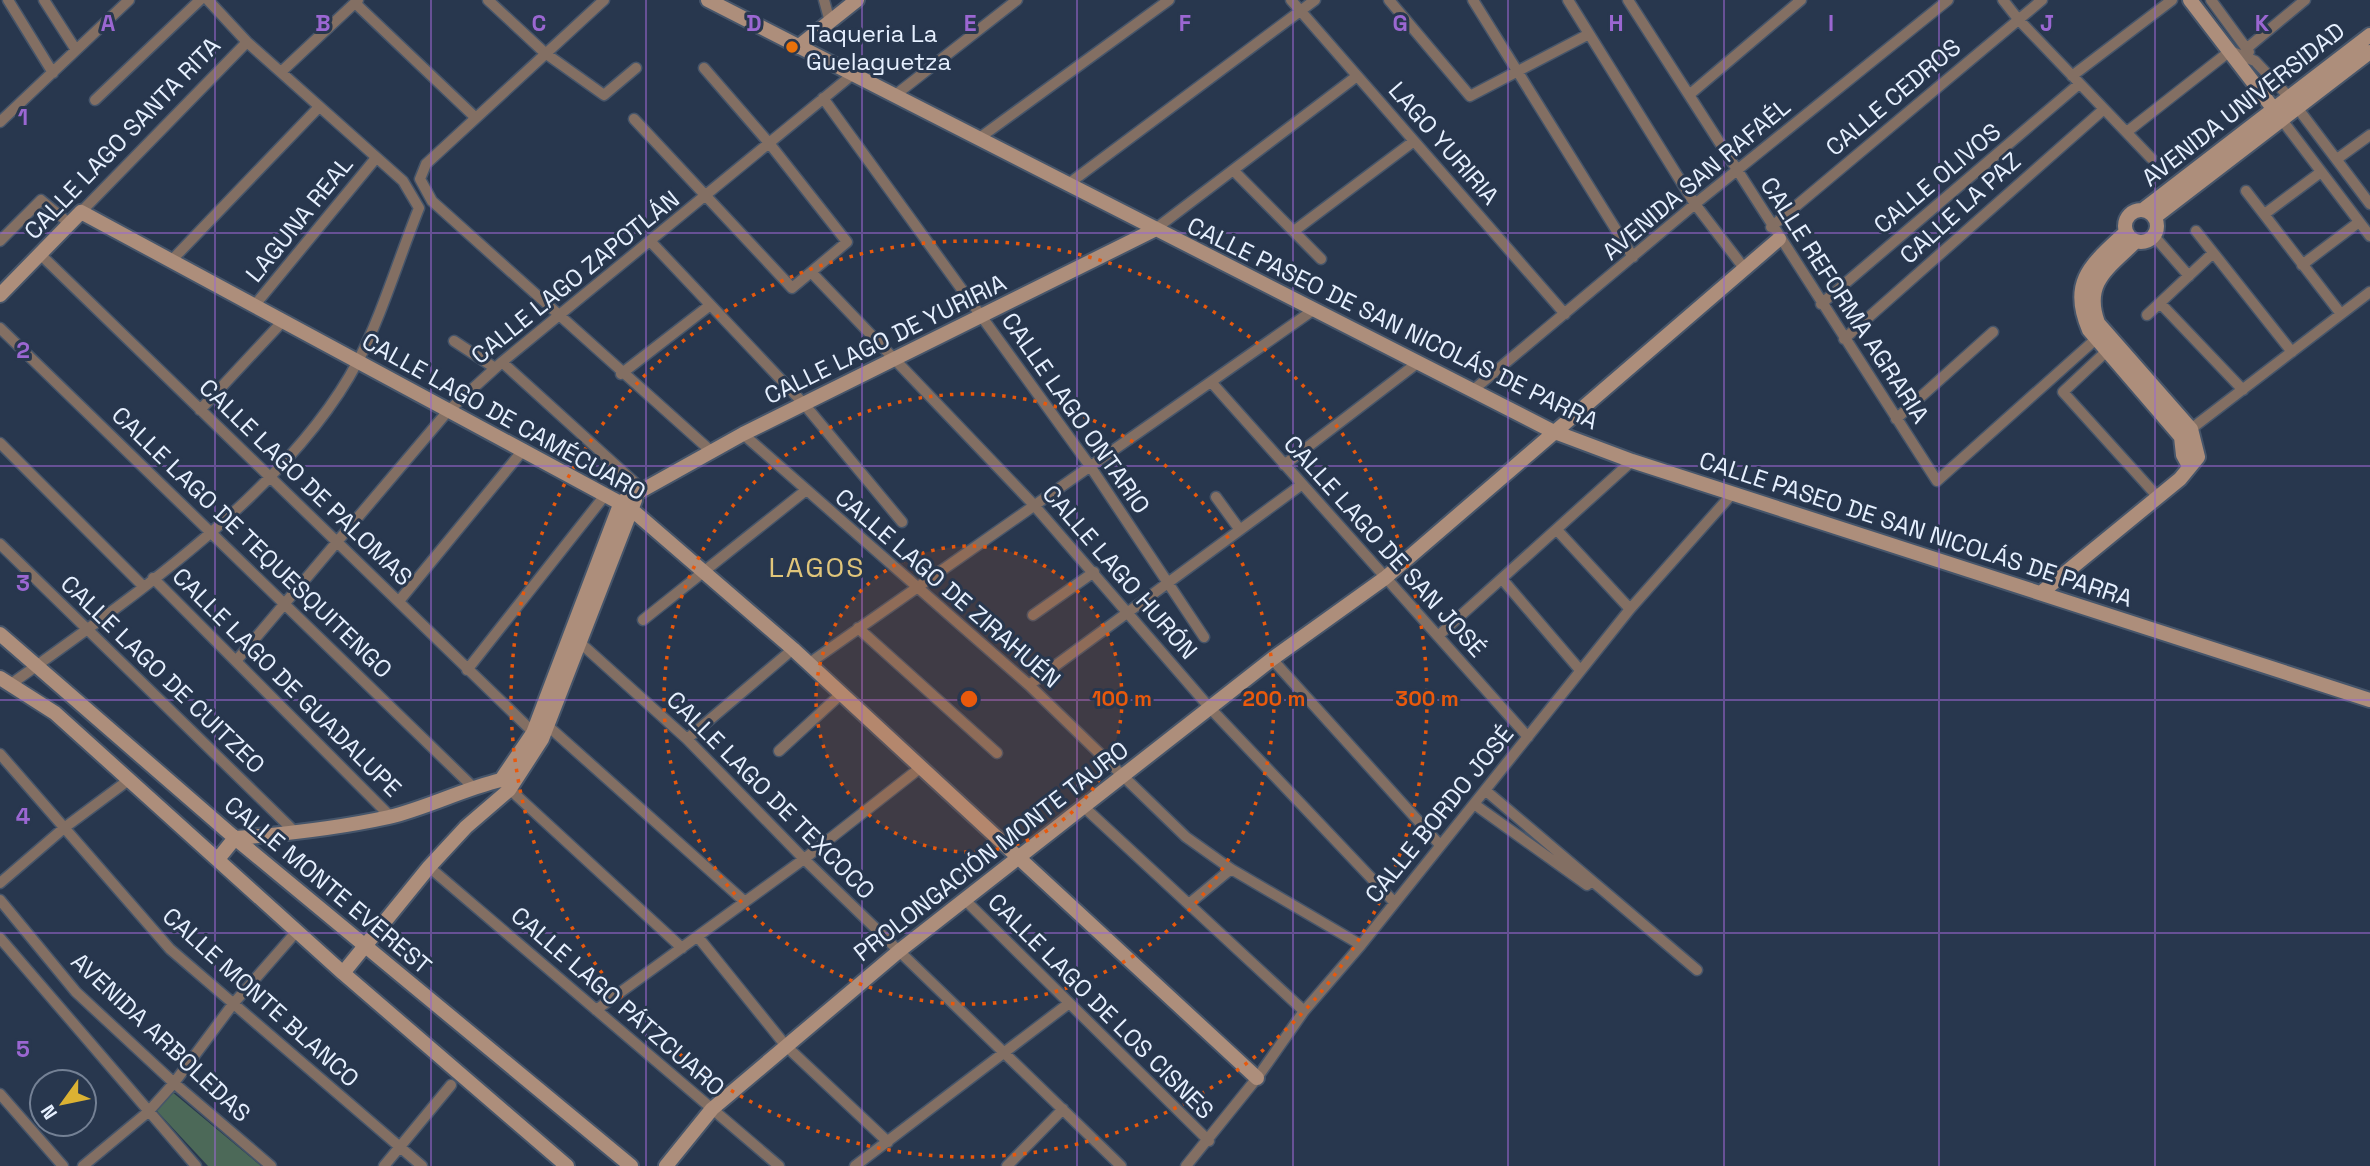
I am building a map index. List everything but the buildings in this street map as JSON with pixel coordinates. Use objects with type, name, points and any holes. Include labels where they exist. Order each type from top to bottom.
[{"type":"street","points":[[8,0],[52,73]]},
{"type":"street","points":[[44,0],[76,50]]},
{"type":"street","points":[[0,122],[130,0]]},
{"type":"street","points":[[95,100],[200,0]]},
{"type":"street","points":[[208,0],[247,41],[403,181],[419,208]]},
{"type":"street","points":[[488,0],[545,53],[604,95],[636,68]]},
{"type":"street","points":[[420,179],[426,164],[604,0]]},
{"type":"street","name":"CALLE PASEO DE SAN NICOLÁS DE PARRA","points":[[708,0],[1312,311],[1552,431],[1732,494],[2370,700]]},
{"type":"street","points":[[824,0],[830,22]]},
{"type":"street","points":[[798,47],[857,0]]},
{"type":"street","points":[[894,96],[1017,0]]},
{"type":"street","points":[[978,139],[1169,0]]},
{"type":"street","name":"LAGO YURIRIA","points":[[1291,0],[1565,314]]},
{"type":"street","points":[[1066,185],[1315,0]]},
{"type":"street","points":[[1389,0],[1470,96],[1590,34]]},
{"type":"street","points":[[1473,0],[1633,257]]},
{"type":"street","points":[[1568,0],[1695,204],[1744,268]]},
{"type":"street","points":[[1689,95],[1801,0]]},
{"type":"street","name":"AVENIDA SAN RAFAÉL","points":[[1472,391],[1695,204],[1948,0]]},
{"type":"street","points":[[2003,0],[2151,158]]},
{"type":"street","name":"CALLE CEDROS","points":[[1775,233],[2042,0]]},
{"type":"street","name":"CALLE OLIVOS","points":[[1821,304],[2076,80],[2172,0]]},
{"type":"street","points":[[2190,0],[2370,236]]},
{"type":"street","points":[[2211,0],[2255,61],[2294,104],[2370,204]]},
{"type":"street","points":[[2246,49],[2292,4],[2305,0]]},
{"type":"street","points":[[281,72],[357,1],[475,117]]},
{"type":"street","name":"CALLE REFORMA AGRARIA","points":[[1631,1],[1775,233],[1937,481],[2096,338]]},
{"type":"street","name":"AVENIDA UNIVERSIDAD","points":[[2294,104],[2370,35]]},
{"type":"street","name":"CALLE LAGO SANTA RITA","points":[[0,295],[247,41]]},
{"type":"street","points":[[2230,51],[2255,61]]},
{"type":"street","points":[[2128,131],[2230,51]]},
{"type":"street","name":"AVENIDA UNIVERSIDAD","points":[[2149,213],[2278,115],[2370,52]]},
{"type":"street","points":[[634,119],[792,288],[847,242],[769,143],[704,68]]},
{"type":"street","name":"CALLE LAGO ZAPOTLÁN","points":[[236,661],[448,411],[499,365],[852,75]]},
{"type":"street","points":[[1154,230],[1357,76]]},
{"type":"street","name":"CALLE LAGO ONTARIO","points":[[823,98],[1090,466],[1204,637]]},
{"type":"street","points":[[170,262],[319,107]]},
{"type":"street","name":"CALLE LA PAZ","points":[[1844,339],[2104,109]]},
{"type":"street","points":[[2337,159],[2370,135]]},
{"type":"street","points":[[1294,231],[1414,141]]},
{"type":"street","name":"LAGUNA REAL","points":[[254,306],[376,158]]},
{"type":"street","points":[[1233,170],[1321,259]]},
{"type":"street","points":[[2266,213],[2321,172]]},
{"type":"street","points":[[403,181],[420,179]]},
{"type":"street","points":[[420,179],[432,201],[621,374],[712,452]]},
{"type":"street","points":[[2246,191],[2266,213],[2341,314]]},
{"type":"street","points":[[0,241],[41,200],[70,224]]},
{"type":"street","points":[[5,681],[36,666],[144,586],[211,531],[269,477],[321,418],[358,361],[419,208],[432,201]]},
{"type":"street","name":"CALLE LAGO DE CAMÉCUARO","points":[[81,212],[626,505],[704,569],[793,649],[1257,1078]]},
{"type":"street","points":[[2111,346],[2096,338],[2081,311],[2080,289],[2090,268],[2131,237],[2149,240],[2154,236],[2158,223],[2149,213],[2131,213],[2126,219],[2131,237]]},
{"type":"street","points":[[2302,265],[2359,222]]},
{"type":"street","name":"CALLE LAGO DE YURIRIA","points":[[641,491],[743,435],[1154,230]]},
{"type":"street","points":[[2196,231],[2292,352]]},
{"type":"street","name":"PROLONGACIÓN MONTE TAURO","points":[[666,1166],[712,1109],[786,1046],[899,951],[1272,659],[1385,578],[1552,431],[1744,268],[1775,233]]},
{"type":"street","points":[[2154,236],[2189,276]]},
{"type":"street","points":[[2131,237],[2093,289],[2092,307],[2111,346],[2186,433]]},
{"type":"street","points":[[650,242],[804,404],[902,522]]},
{"type":"street","points":[[2147,315],[2213,253]]},
{"type":"street","name":"CALLE LAGO DE PALOMAS","points":[[41,255],[467,670],[744,901]]},
{"type":"street","name":"CALLE LAGO HURÓN","points":[[811,272],[1033,504],[1210,708],[1394,902]]},
{"type":"street","points":[[2042,592],[2180,479],[2189,466],[2183,455],[2186,433],[2370,292]]},
{"type":"street","points":[[2160,303],[2243,390]]},
{"type":"street","points":[[621,374],[709,306]]},
{"type":"street","points":[[808,664],[1312,311]]},
{"type":"street","points":[[200,410],[283,321]]},
{"type":"street","name":"CALLE LAGO DE TEQUESQUITENGO","points":[[0,328],[473,787]]},
{"type":"street","points":[[1896,419],[1993,332]]},
{"type":"street","points":[[343,973],[429,867],[505,785],[541,732],[626,505],[641,491],[499,365],[454,341]]},
{"type":"street","points":[[2111,346],[2063,392],[2157,496]]},
{"type":"street","points":[[1284,465],[1416,364]]},
{"type":"street","name":"CALLE LAGO DE SAN JOSÉ","points":[[1212,383],[1528,737]]},
{"type":"street","name":"CALLE LAGO DE ZIRAHUÉN","points":[[743,435],[1029,685],[1186,837],[1231,869],[1361,945]]},
{"type":"street","name":"CALLE LAGO DE GUADALUPE","points":[[0,443],[144,586]]},
{"type":"street","points":[[399,601],[524,449]]},
{"type":"street","points":[[1438,636],[1632,461]]},
{"type":"street","points":[[1029,685],[1301,485]]},
{"type":"street","points":[[643,620],[805,491]]},
{"type":"street","points":[[467,670],[606,494]]},
{"type":"street","name":"CALLE BORDO JOSÉ","points":[[1186,1166],[1209,1141],[1257,1078],[1304,1011],[1361,945],[1630,608],[1732,494]]},
{"type":"street","points":[[1216,496],[1240,530]]},
{"type":"street","points":[[1557,530],[1630,608]]},
{"type":"street","name":"CALLE LAGO DE CUITZEO","points":[[0,544],[296,833]]},
{"type":"street","points":[[1032,615],[1094,572]]},
{"type":"street","name":"CALLE LAGO DE GUADALUPE","points":[[153,578],[391,817]]},
{"type":"street","points":[[1502,579],[1580,670]]},
{"type":"street","points":[[858,628],[997,753]]},
{"type":"street","name":"CALLE MONTE EVEREST","points":[[0,634],[235,838],[631,1166]]},
{"type":"street","name":"CALLE LAGO DE TEXCOCO","points":[[574,638],[687,739],[804,859],[1121,1166]]},
{"type":"street","points":[[687,739],[793,649]]},
{"type":"street","points":[[1272,659],[1440,845]]},
{"type":"street","name":"CALLE MONTE EVEREST","points":[[5,681],[55,713],[343,973],[567,1166]]},
{"type":"street","points":[[779,751],[841,694]]},
{"type":"street","name":"CALLE MONTE BLANCO","points":[[0,754],[170,949],[422,1166]]},
{"type":"street","points":[[596,1010],[804,859],[920,768]]},
{"type":"street","points":[[0,883],[64,828],[130,779]]},
{"type":"street","points":[[218,859],[235,838],[296,833],[391,817],[473,787],[505,785],[682,948]]},
{"type":"street","points":[[1485,790],[1697,970]]},
{"type":"street","points":[[1474,804],[1569,874],[1606,895]]},
{"type":"street","points":[[1084,807],[1304,1011]]},
{"type":"street","name":"CALLE LAGO PÁTZCUARO","points":[[429,867],[779,1166]]},
{"type":"street","points":[[1190,903],[1231,869]]},
{"type":"street","name":"AVENIDA ARBOLEDAS","points":[[0,900],[76,992],[174,1083],[271,1166]]},
{"type":"street","name":"CALLE LAGO DE LOS CISNES","points":[[965,900],[1209,1141]]},
{"type":"street","points":[[83,1166],[148,1112],[174,1083],[233,1004],[296,930]]},
{"type":"street","points":[[698,937],[786,1046],[888,1142]]},
{"type":"street","name":"AVENIDA ARBOLEDAS","points":[[0,938],[197,1166]]},
{"type":"street","points":[[855,1166],[1068,1004]]},
{"type":"street","points":[[384,1166],[451,1086]]},
{"type":"street","points":[[0,1094],[63,1166]]},
{"type":"street","points":[[1007,1166],[1063,1109]]},
{"type":"green space","points":[[171,1091],[261,1166],[208,1166],[156,1110]]},
{"type":"place","name":"Taqueria La Guelaguetza","points":[[792,47]]},
{"type":"district","name":"LAGOS","points":[[817,567]]}]
